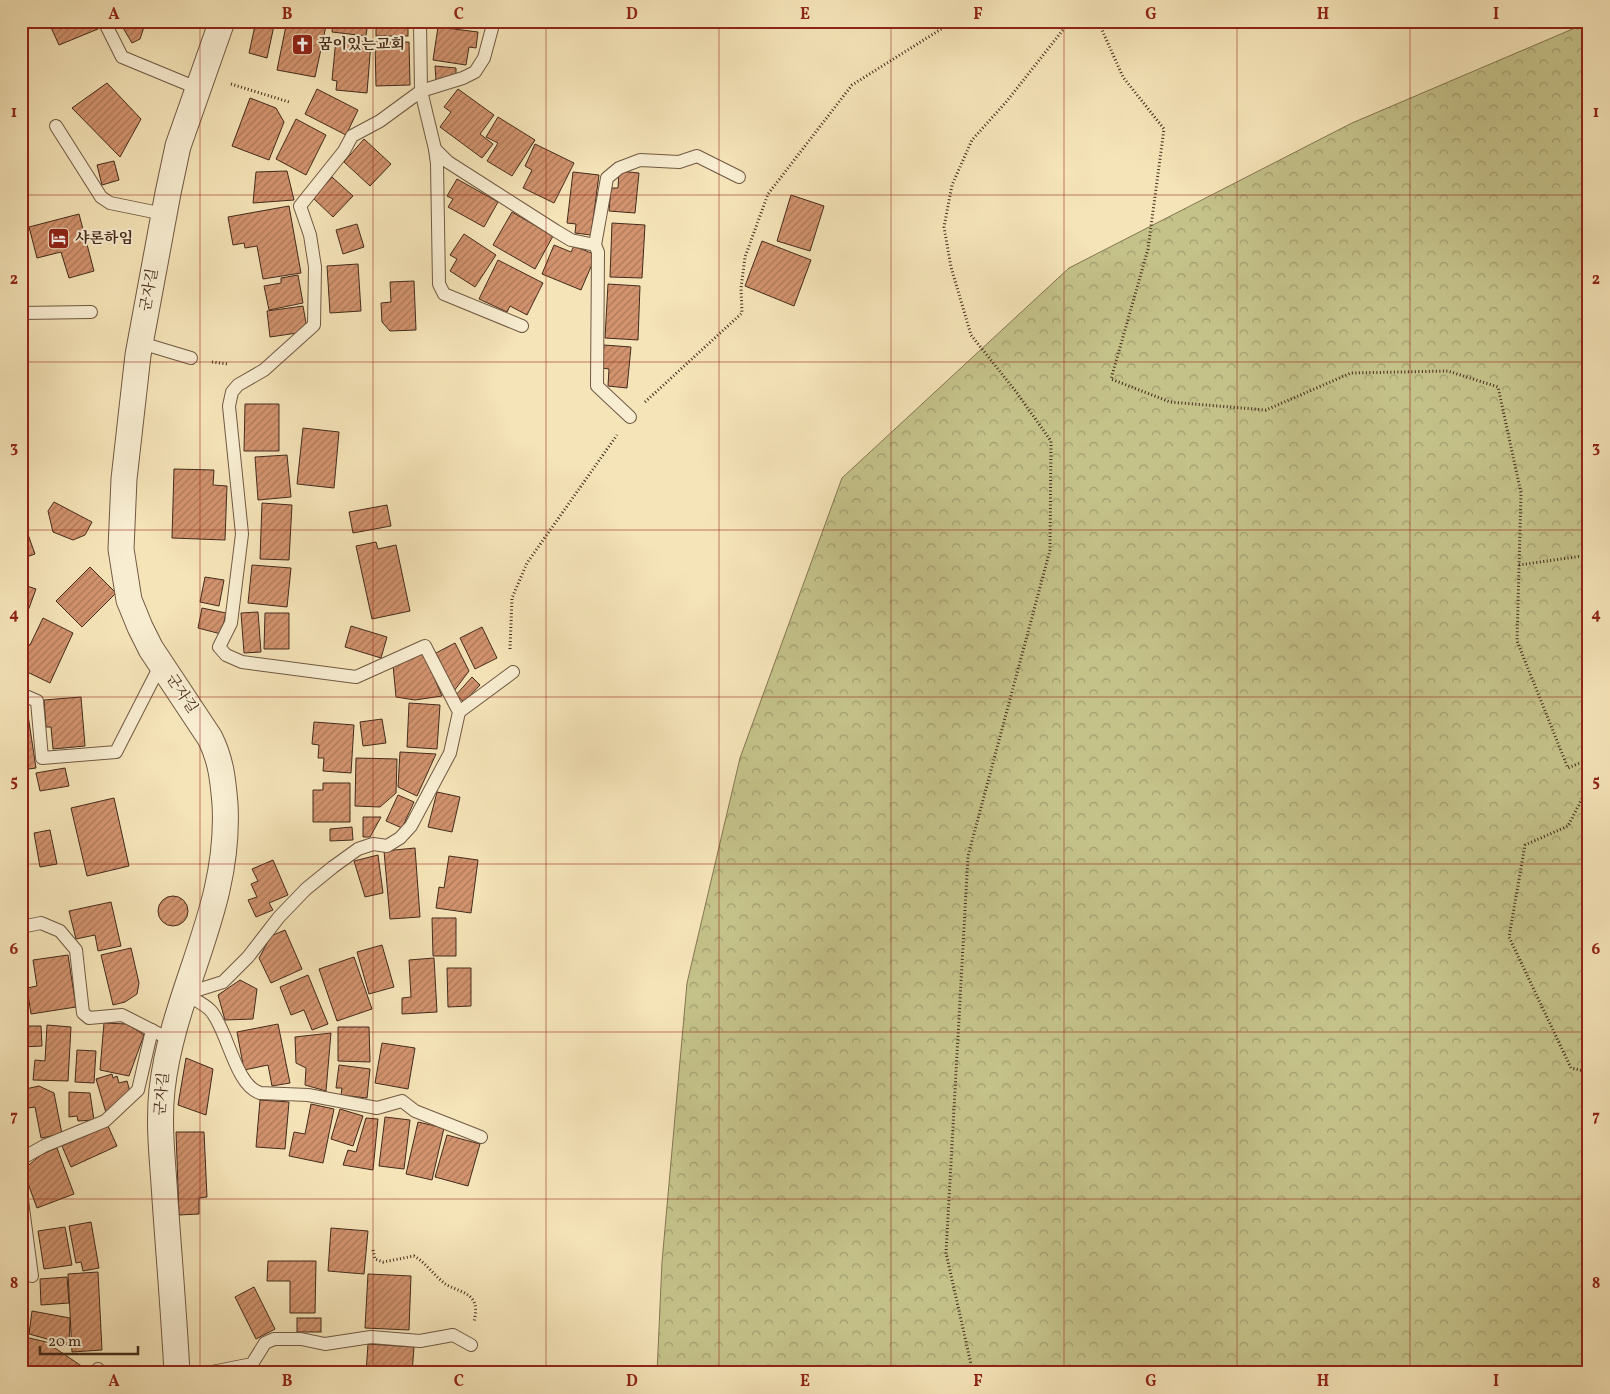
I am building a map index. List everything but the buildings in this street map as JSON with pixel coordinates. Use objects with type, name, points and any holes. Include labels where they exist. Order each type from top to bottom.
[{"type":"street","name":"군자길","points":[[177,1373],[161,1121],[162,1035],[185,994],[206,935],[216,898],[223,860],[225,833],[223,778],[217,752],[210,738],[161,664],[144,634],[129,600],[121,549],[124,479],[140,343],[164,214],[178,146],[222,21]]},
{"type":"lane","points":[[104,21],[122,57],[200,81]]},
{"type":"lane","points":[[420,21],[421,91],[437,164],[440,284],[444,294],[522,326]]},
{"type":"lane","points":[[185,994],[223,982],[248,957],[279,917],[306,889],[352,854],[373,844],[387,846],[400,838],[411,826],[450,753],[459,712],[426,646],[356,677],[242,662],[226,655],[218,647],[231,623],[242,534],[230,421],[232,392],[238,385],[264,370],[314,325],[315,267],[310,235],[300,206],[344,152],[352,136],[380,121],[421,91],[463,78],[475,72],[484,58],[494,21]]},
{"type":"lane","points":[[56,126],[101,197],[110,203],[164,214]]},
{"type":"lane","points":[[435,150],[448,162],[571,240],[595,245]]},
{"type":"lane","points":[[630,417],[597,386],[598,252],[595,245],[607,178],[619,168],[640,160],[679,162],[697,156],[739,177]]},
{"type":"lane","points":[[21,313],[91,312]]},
{"type":"lane","points":[[140,343],[191,358]]},
{"type":"lane","points":[[21,694],[37,700],[42,758],[116,752],[161,664]]},
{"type":"lane","points":[[459,712],[512,672]]},
{"type":"lane","points":[[21,927],[41,923],[60,931],[76,950],[83,1013],[89,1018],[122,1015],[162,1035],[138,1090],[105,1121],[44,1146],[21,1160]]},
{"type":"lane","points":[[185,994],[210,1011],[226,1038],[241,1075],[253,1091],[308,1095],[377,1108],[402,1101],[415,1111],[480,1137]]},
{"type":"lane","points":[[21,1193],[32,1276]]},
{"type":"lane","points":[[207,1373],[256,1368],[266,1343],[274,1339],[301,1339],[325,1344],[371,1338],[420,1341],[453,1335],[470,1345]]},
{"type":"path","points":[[512,672],[509,639],[512,598],[527,563],[630,417],[662,385],[742,313],[741,288],[744,257],[768,194],[852,86],[946,26],[982,21]]},
{"type":"path","points":[[1027,21],[1042,26],[1062,21]]},
{"type":"path","points":[[973,1373],[946,1253],[968,856],[1050,550],[1051,441],[1017,393],[971,335],[950,267],[944,227],[952,185],[972,140],[1007,101],[1070,21]]},
{"type":"path","points":[[1098,21],[1124,77],[1164,128],[1148,249],[1111,379],[1170,402],[1266,410],[1352,373],[1448,371],[1498,387],[1521,493],[1517,641],[1568,768],[1589,759]]},
{"type":"path","points":[[200,81],[289,102]]},
{"type":"path","points":[[1519,565],[1589,555]]},
{"type":"path","points":[[1589,792],[1585,793],[1568,826],[1524,845],[1509,937],[1571,1068],[1589,1072]]},
{"type":"path","points":[[373,1250],[375,1259],[382,1262],[414,1256],[425,1263],[445,1284],[468,1295],[474,1302],[476,1312],[470,1345]]},
{"type":"green space","points":[[1589,22],[1589,1373],[657,1373],[662,1262],[687,983],[740,758],[842,478],[1069,268],[1352,123]]},
{"type":"place","name":"꿈이있는교회","points":[[302,45]]},
{"type":"place","name":"샤론하임","points":[[59,239]]}]
